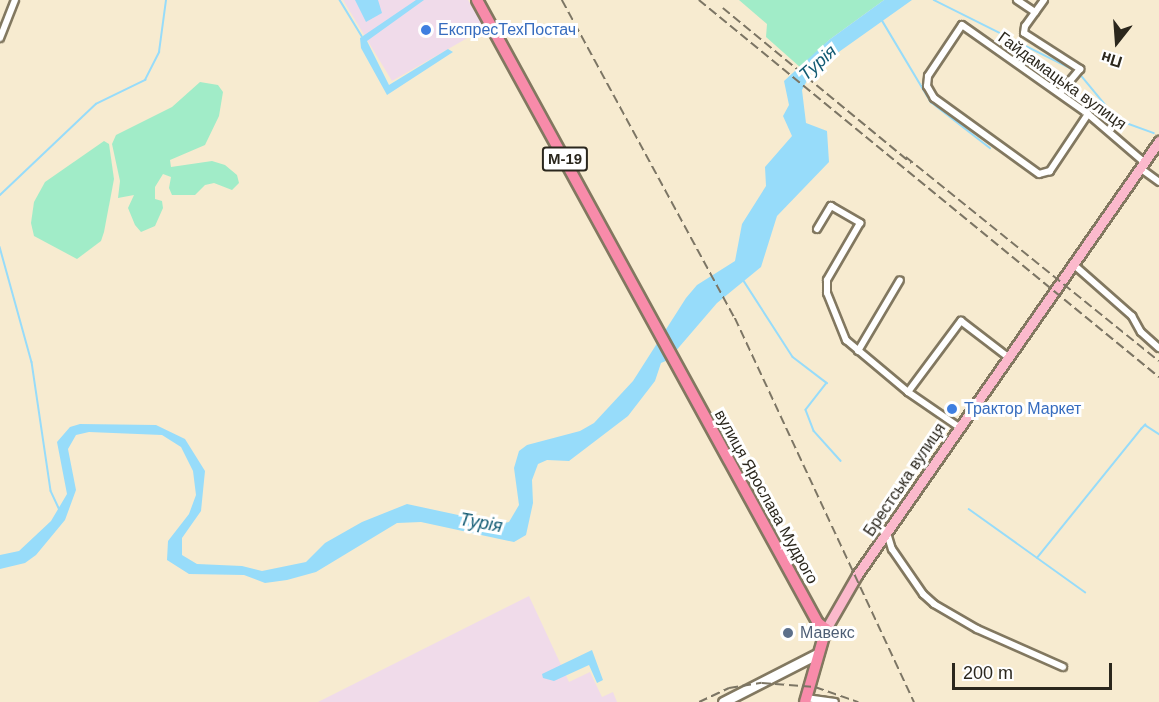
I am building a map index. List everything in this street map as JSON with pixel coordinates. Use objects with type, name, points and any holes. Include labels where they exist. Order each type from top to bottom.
[{"type":"highway","name":"вулиця Ярослава Мудрого","points":[[477,0],[818,623],[826,628]]},
{"type":"highway","name":"Брестська вулиця","points":[[806,700],[826,628]]},
{"type":"main road","name":"Брестська вулиця","points":[[826,628],[836,608],[959,427],[1159,141]]},
{"type":"main road","points":[[723,702],[817,654]]},
{"type":"street","points":[[0,38],[15,0]]},
{"type":"street","points":[[1017,0],[1035,12]]},
{"type":"street","points":[[1044,0],[1024,29],[1026,36],[1071,60],[1080,70],[1060,93]]},
{"type":"street","name":"Гайдамацька вулиця","points":[[1088,114],[1050,171],[1039,174],[1029,169],[934,98],[927,86],[928,76],[962,25],[1088,114],[1159,182]]},
{"type":"street","points":[[817,229],[831,206],[860,223],[833,264],[827,284],[846,340],[908,392],[959,427]]},
{"type":"street","points":[[1073,264],[1132,316],[1142,332],[1159,348]]},
{"type":"street","points":[[858,351],[900,280]]},
{"type":"street","points":[[908,392],[961,321],[1008,357]]},
{"type":"street","points":[[887,533],[892,549],[923,594],[934,604],[977,629],[1063,667]]},
{"type":"street","points":[[806,700],[835,702]]},
{"type":"shaded area","points":[[343,0],[468,0],[485,28],[392,81]]},
{"type":"shaded area","points":[[529,596],[569,682],[590,672],[602,697],[613,692],[617,702],[318,702]]},
{"type":"green space","points":[[739,0],[884,0],[829,40],[801,68],[766,37],[767,24]]},
{"type":"green space","points":[[200,82],[218,85],[223,92],[219,116],[205,145],[170,160],[171,167],[212,161],[225,165],[237,175],[239,183],[232,190],[214,183],[205,185],[195,195],[172,195],[169,188],[171,177],[163,174],[155,187],[155,199],[162,201],[163,208],[155,226],[141,232],[135,225],[128,208],[134,195],[118,198],[120,181],[112,144],[116,135],[172,107]]},
{"type":"green space","points":[[104,141],[109,144],[114,179],[104,232],[101,241],[77,259],[34,236],[31,223],[34,202],[45,182]]},
{"type":"water","points":[[355,0],[378,0],[382,13],[366,22]]},
{"type":"water","points":[[416,0],[424,0],[367,41],[389,85],[448,49],[453,52],[387,95],[361,48],[360,38]]},
{"type":"water","name":"Турія","points":[[884,0],[912,0],[812,71],[802,90],[806,123],[827,131],[829,162],[777,216],[761,267],[717,303],[668,360],[661,363],[655,381],[628,416],[569,461],[547,460],[538,464],[532,480],[533,503],[526,535],[514,542],[421,522],[397,523],[316,572],[287,580],[265,583],[244,575],[189,574],[167,560],[168,541],[189,514],[196,495],[193,471],[181,447],[162,435],[89,432],[76,435],[68,449],[76,490],[65,520],[36,555],[25,563],[0,569],[0,555],[19,551],[51,521],[67,494],[57,442],[70,427],[80,424],[156,425],[185,439],[205,471],[201,511],[182,538],[182,555],[197,564],[242,566],[262,571],[306,562],[325,543],[362,522],[407,504],[500,524],[509,522],[519,505],[514,468],[519,451],[527,445],[580,431],[594,423],[633,381],[686,298],[697,285],[735,261],[742,224],[766,186],[765,167],[792,136],[783,116],[789,105],[784,81],[829,40]]},
{"type":"water","points":[[592,650],[603,680],[597,683],[589,665],[554,681],[543,678],[542,674]]},
{"type":"waterway","points":[[0,195],[96,104],[145,80],[159,52],[166,0]]},
{"type":"waterway","points":[[340,0],[362,36]]},
{"type":"waterway","points":[[934,0],[1076,71]]},
{"type":"waterway","points":[[882,20],[931,102],[990,148]]},
{"type":"waterway","points":[[1080,74],[1118,120],[1154,133]]},
{"type":"waterway","points":[[0,247],[32,362],[51,491],[59,508]]},
{"type":"waterway","points":[[744,281],[793,357],[827,383],[806,410],[814,431],[841,461]]},
{"type":"waterway","points":[[1037,558],[1141,429],[1145,425],[1159,434]]},
{"type":"waterway","points":[[969,509],[1085,592]]},
{"type":"railway","points":[[562,0],[735,318],[914,702]]},
{"type":"railway","points":[[699,0],[1159,377]]},
{"type":"railway","points":[[723,8],[911,163]]},
{"type":"railway","points":[[906,157],[1159,361]]},
{"type":"railway","points":[[699,702],[729,688],[762,683],[815,687],[858,702]]},
{"type":"place","name":"ЕкспресТехПостач","points":[[426,30]]},
{"type":"place","name":"Трактор Маркет","points":[[952,409]]},
{"type":"place","name":"Мавекс","points":[[788,633]]}]
